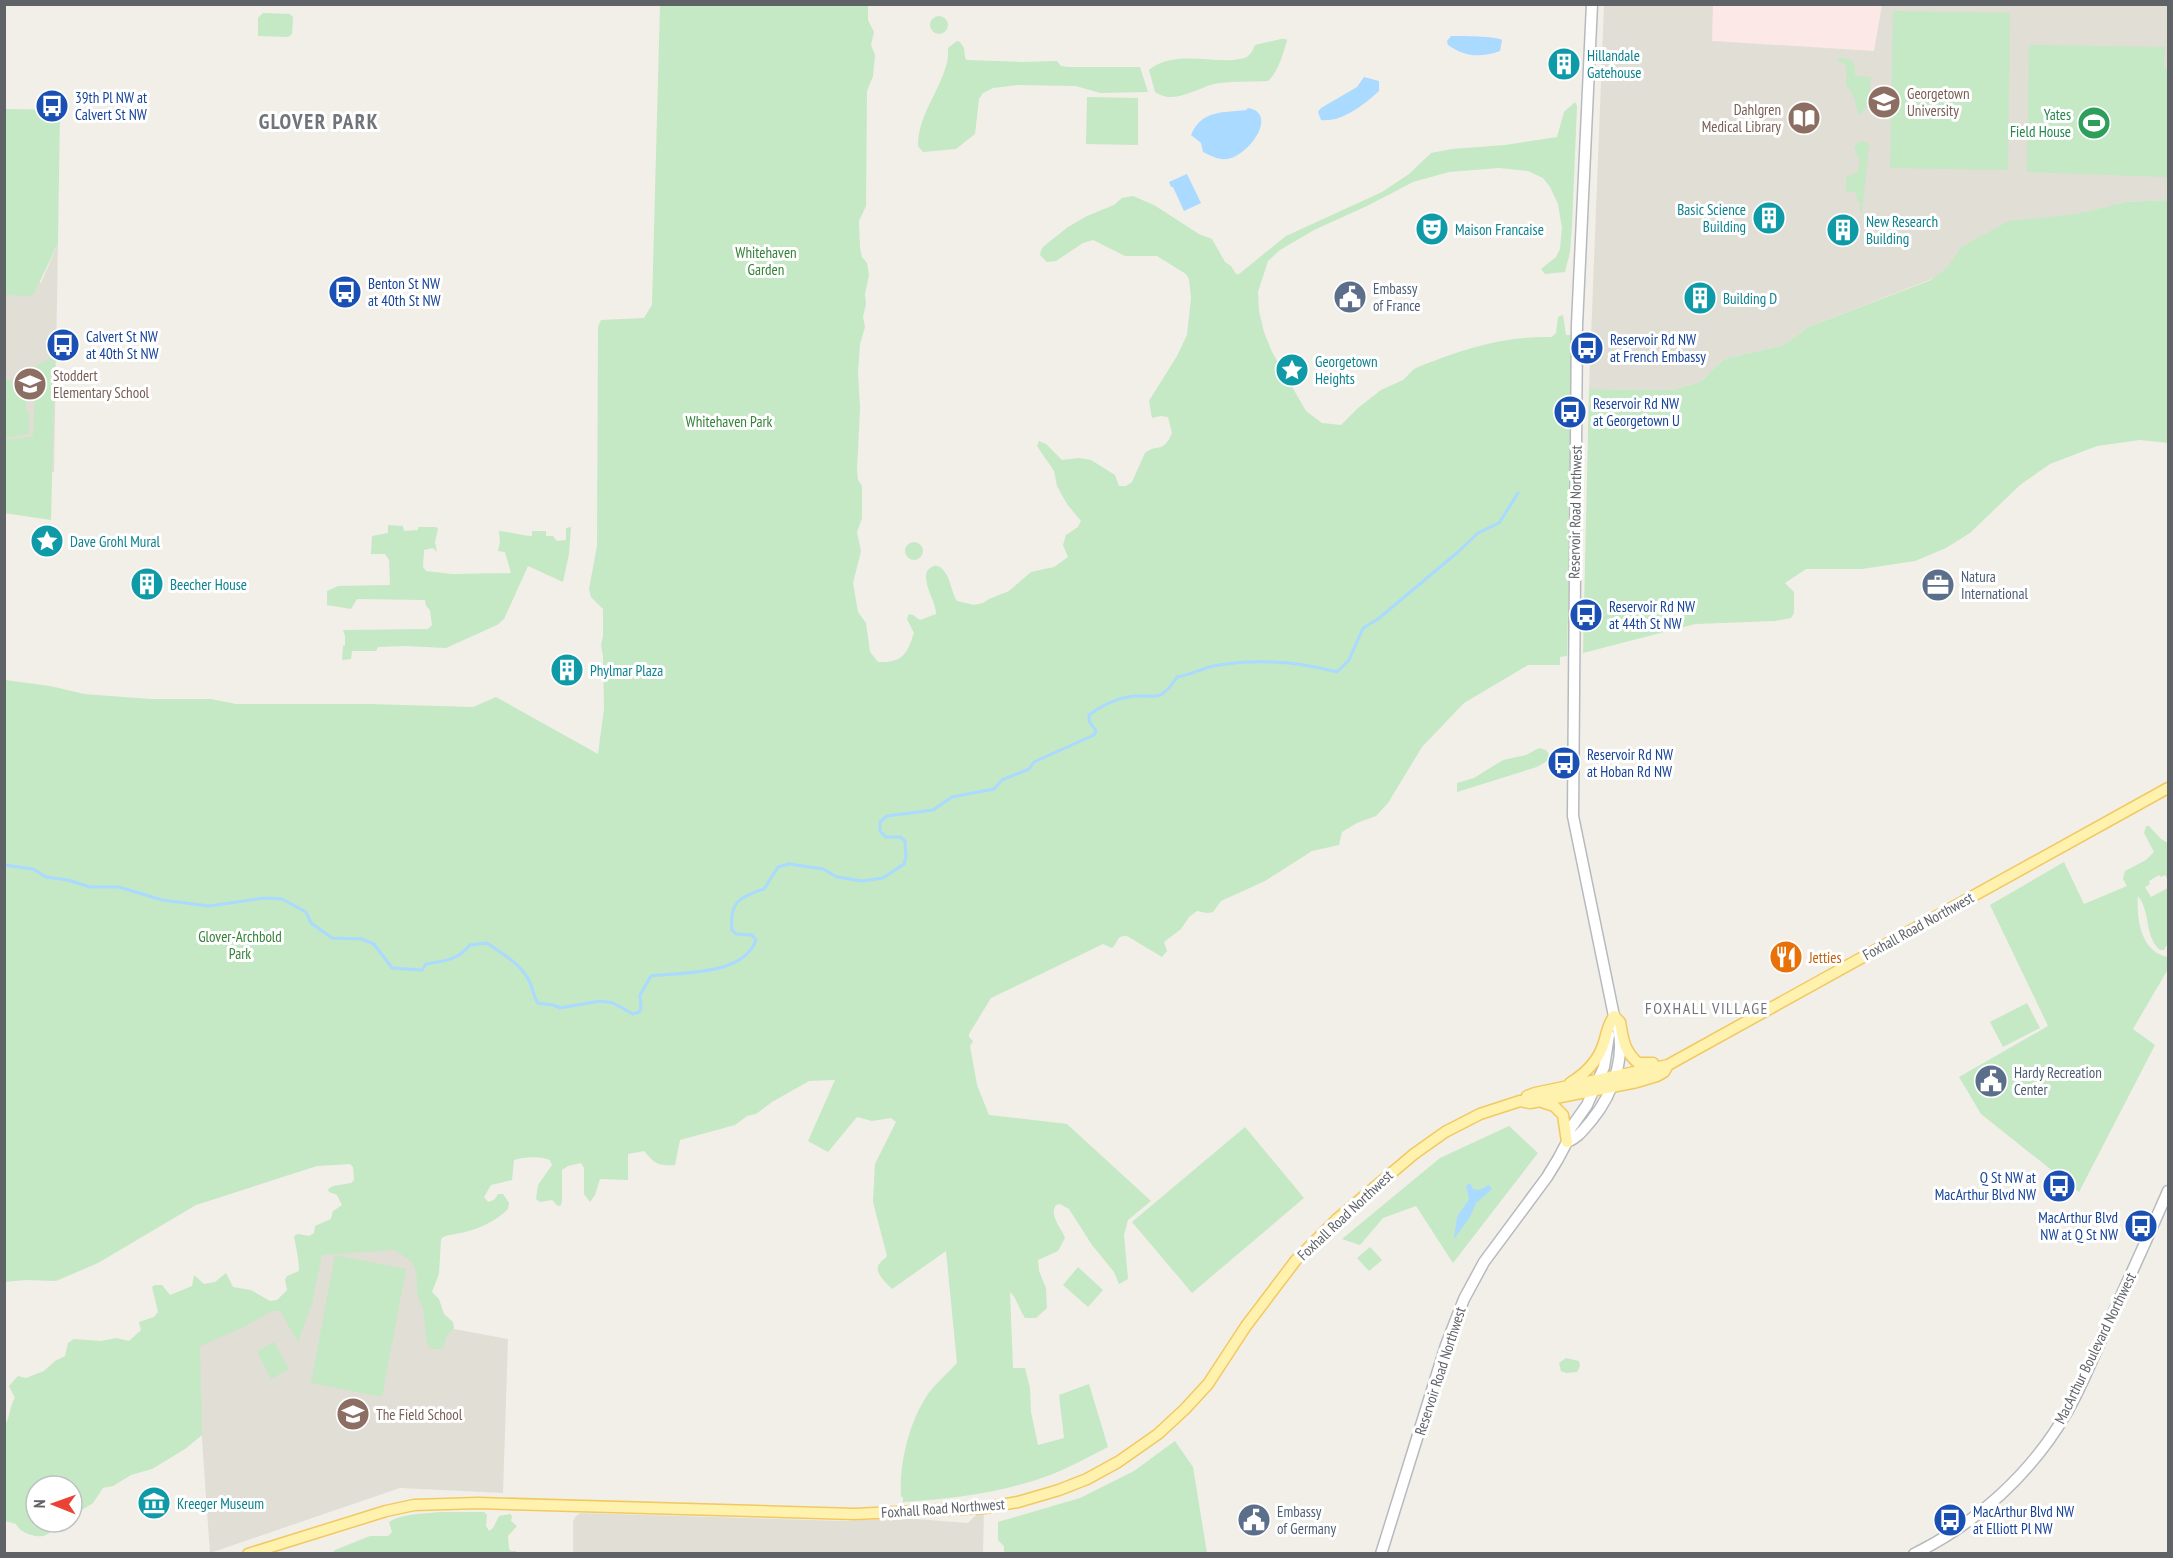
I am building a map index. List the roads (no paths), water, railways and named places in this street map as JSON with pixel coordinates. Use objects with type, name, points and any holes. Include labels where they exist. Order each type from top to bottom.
[{"type":"main road","name":"Reservoir Road Northwest","points":[[1567,1142],[1576,1138],[1592,1119],[1614,1082],[1620,1042],[1619,1028],[1614,1016],[1578,846],[1573,811],[1577,325],[1592,4]]},
{"type":"main road","name":"Foxhall Road Northwest","points":[[1525,1101],[1527,1096],[1564,1087],[1596,1085],[1656,1076],[1668,1065],[2169,788]]},
{"type":"main road","name":"Reservoir Road Northwest","points":[[1381,1554],[1446,1345],[1464,1299],[1484,1262],[1547,1176],[1567,1142],[1568,1132],[1604,1067],[1614,1016]]},
{"type":"main road","points":[[1564,1087],[1589,1068],[1602,1048],[1607,1027],[1614,1016],[1620,1022],[1624,1047],[1632,1058],[1638,1063],[1668,1065]]},
{"type":"main road","name":"Foxhall Road Northwest","points":[[248,1554],[386,1511],[414,1505],[478,1503],[854,1514],[984,1508],[1018,1502],[1059,1490],[1087,1479],[1118,1462],[1158,1434],[1185,1410],[1208,1384],[1250,1320],[1296,1260],[1337,1219],[1424,1146],[1480,1113],[1525,1101],[1530,1103],[1539,1101],[1596,1085]]},
{"type":"main road","points":[[1539,1101],[1554,1106],[1563,1115],[1567,1142]]},
{"type":"main road","name":"MacArthur Boulevard Northwest","points":[[1914,1554],[1960,1527],[1988,1506],[2024,1471],[2050,1439],[2078,1392],[2169,1191]]},
{"type":"water","points":[[1451,36],[1478,36],[1502,40],[1500,51],[1486,55],[1460,52],[1448,45],[1447,41]]},
{"type":"water","points":[[1364,77],[1379,81],[1379,91],[1360,107],[1344,116],[1321,120],[1318,112],[1321,108],[1357,87]]},
{"type":"water","points":[[1248,108],[1257,112],[1261,119],[1260,127],[1249,146],[1230,158],[1219,159],[1203,152],[1201,143],[1191,135],[1207,116]]},
{"type":"water","points":[[1187,174],[1201,203],[1184,211],[1169,182]]},
{"type":"water","points":[[1470,1183],[1473,1189],[1479,1190],[1489,1185],[1492,1189],[1476,1203],[1470,1217],[1454,1239],[1457,1217],[1469,1199],[1466,1186]]},
{"type":"waterway","points":[[4,865],[33,869],[46,877],[68,880],[90,887],[119,887],[162,900],[209,906],[265,898],[282,899],[306,912],[311,923],[332,938],[362,939],[374,944],[392,968],[422,970],[426,964],[456,957],[470,945],[487,943],[519,967],[529,980],[538,1003],[560,1008],[600,1001],[613,1003],[633,1014],[639,1012],[641,1008],[640,995],[651,976],[711,970],[739,960],[749,952],[756,940],[752,935],[736,934],[732,930],[734,907],[742,898],[764,889],[778,867],[789,864],[823,869],[837,877],[862,881],[883,878],[904,864],[906,857],[905,841],[900,837],[886,837],[880,831],[880,822],[887,816],[933,810],[952,797],[994,789],[1002,780],[1029,769],[1034,762],[1094,735],[1096,731],[1089,721],[1089,715],[1107,704],[1128,697],[1160,695],[1177,677],[1213,666],[1260,661],[1306,665],[1337,672],[1349,660],[1363,628],[1378,619],[1478,533],[1499,523],[1518,493]]},
{"type":"place","name":"Hillandale Gatehouse","points":[[1564,64]]},
{"type":"place","name":"Georgetown University","points":[[1884,102]]},
{"type":"place","name":"39th Pl NW at Calvert St NW","points":[[52,106]]},
{"type":"place","name":"Dahlgren Medical Library","points":[[1804,118]]},
{"type":"place","name":"Yates Field House","points":[[2094,123]]},
{"type":"place","name":"Basic Science Building","points":[[1769,218]]},
{"type":"place","name":"Maison Francaise","points":[[1432,229]]},
{"type":"place","name":"New Research Building","points":[[1843,230]]},
{"type":"place","name":"Benton St NW at 40th St NW","points":[[345,292]]},
{"type":"place","name":"Embassy of France","points":[[1350,297]]},
{"type":"place","name":"Building D","points":[[1700,298]]},
{"type":"place","name":"Calvert St NW at 40th St NW","points":[[63,345]]},
{"type":"place","name":"Reservoir Rd NW at French Embassy","points":[[1587,348]]},
{"type":"place","name":"Georgetown Heights","points":[[1292,370]]},
{"type":"place","name":"Stoddert Elementary School","points":[[30,384]]},
{"type":"place","name":"Reservoir Rd NW at Georgetown U","points":[[1570,412]]},
{"type":"place","name":"Dave Grohl Mural","points":[[47,541]]},
{"type":"place","name":"Beecher House","points":[[147,584]]},
{"type":"place","name":"Natura International","points":[[1938,585]]},
{"type":"place","name":"Reservoir Rd NW at 44th St NW","points":[[1586,615]]},
{"type":"place","name":"Phylmar Plaza","points":[[567,670]]},
{"type":"place","name":"Reservoir Rd NW at Hoban Rd NW","points":[[1564,763]]},
{"type":"place","name":"Jetties","points":[[1786,957]]},
{"type":"place","name":"Hardy Recreation Center","points":[[1991,1081]]},
{"type":"place","name":"Q St NW at MacArthur Blvd NW","points":[[2059,1186]]},
{"type":"place","name":"MacArthur Blvd NW at Q St NW","points":[[2141,1226]]},
{"type":"place","name":"The Field School","points":[[353,1414]]},
{"type":"place","name":"Kreeger Museum","points":[[154,1503]]},
{"type":"place","name":"Embassy of Germany","points":[[1254,1520]]},
{"type":"place","name":"MacArthur Blvd NW at Elliott Pl NW","points":[[1950,1520]]},
{"type":"district","name":"GLOVER PARK","points":[[319,121]]},
{"type":"district","name":"FOXHALL VILLAGE","points":[[1707,1008]]},
{"type":"park label","name":"Whitehaven Garden","points":[[766,260]]},
{"type":"park label","name":"Whitehaven Park","points":[[729,421]]},
{"type":"park label","name":"Glover-Archbold Park","points":[[240,944]]}]
